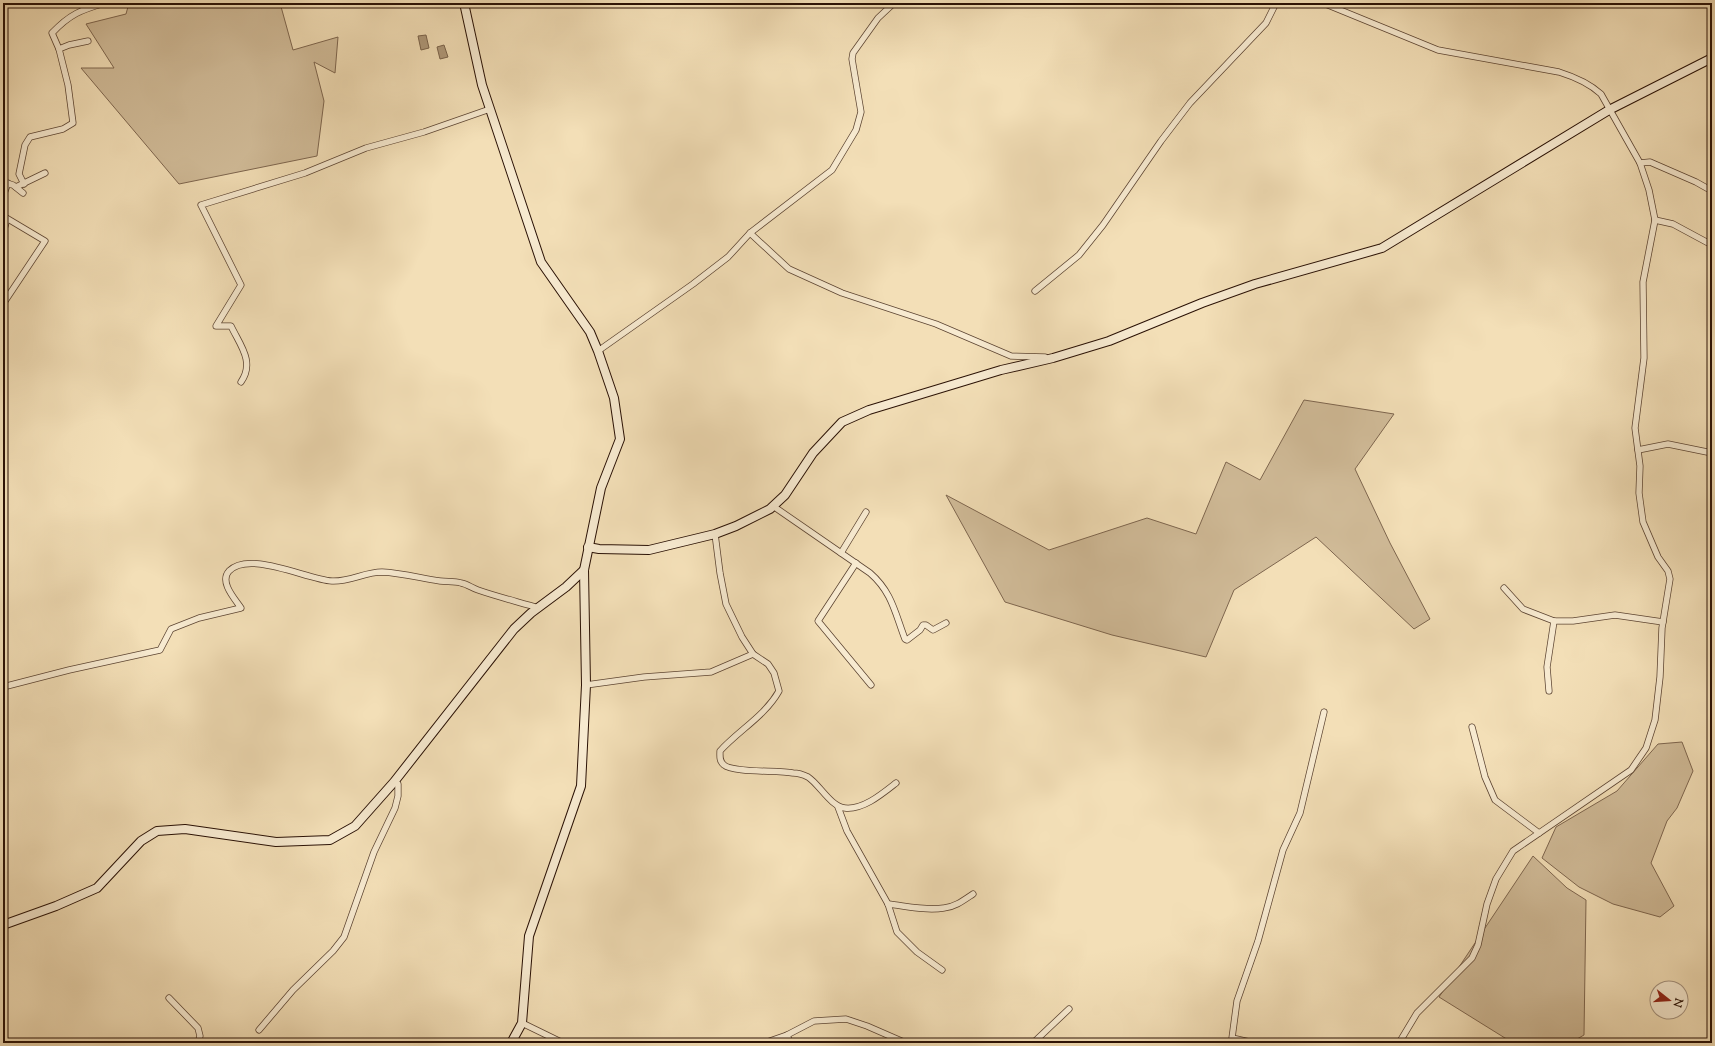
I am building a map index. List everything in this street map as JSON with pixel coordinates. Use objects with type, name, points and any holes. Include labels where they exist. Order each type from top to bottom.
[{"type":"street","points":[[24,184],[19,174],[25,145],[30,137],[62,129],[73,123],[68,85],[59,49],[52,33],[64,21],[80,11],[105,3]]},
{"type":"street","points":[[464,3],[482,85],[541,262],[590,332],[614,398],[620,438],[601,488],[584,570],[586,685],[581,786],[529,936],[522,1023],[510,1043]]},
{"type":"street","points":[[598,351],[693,284],[728,257],[750,233],[832,170],[856,130],[861,112],[852,59],[853,53],[878,18],[894,3]]},
{"type":"street","points":[[1035,291],[1079,255],[1103,225],[1161,141],[1190,104],[1266,23],[1276,3]]},
{"type":"street","points":[[1323,3],[1438,50],[1559,72],[1575,77],[1594,87],[1601,94],[1640,163],[1649,190],[1655,220],[1643,282],[1644,358],[1635,428],[1640,466],[1639,493],[1643,522],[1670,579],[1663,622],[1660,677],[1655,720],[1646,748],[1630,770],[1513,851],[1496,879],[1487,904],[1478,945],[1472,958],[1417,1013],[1399,1043]]},
{"type":"street","points":[[59,49],[69,45],[88,42]]},
{"type":"street","points":[[588,548],[649,550],[716,534],[736,526],[773,506],[785,495],[813,453],[842,422],[869,410],[1001,370],[1053,358],[1109,341],[1255,284],[1382,248],[1609,110],[1712,58]]},
{"type":"street","points":[[241,382],[246,374],[248,362],[231,326],[216,326],[241,285],[201,205],[305,173],[366,148],[424,132],[490,109]]},
{"type":"street","points":[[1640,163],[1650,162],[1696,182],[1712,191]]},
{"type":"street","points":[[16,187],[45,173]]},
{"type":"street","points":[[3,196],[6,183],[16,187],[23,193]]},
{"type":"street","points":[[3,233],[5,217],[45,241],[3,304]]},
{"type":"street","points":[[1655,220],[1672,224],[1712,245]]},
{"type":"street","points":[[750,233],[789,269],[842,293],[936,324],[1011,356],[1053,358]]},
{"type":"street","points":[[1638,450],[1668,444],[1712,453]]},
{"type":"street","points":[[773,506],[856,563],[881,583],[889,596],[905,640],[920,630],[923,625],[926,625],[933,630],[946,623]]},
{"type":"street","points":[[841,553],[866,512]]},
{"type":"street","points":[[716,534],[720,573],[726,604],[742,637],[754,654],[768,664],[774,673],[779,691],[773,702],[760,716],[730,740],[720,751],[720,760],[724,765],[734,768],[793,773],[808,777],[838,806],[847,831],[888,904],[897,932],[917,952],[942,970]]},
{"type":"street","points":[[3,687],[69,670],[160,650],[171,629],[199,618],[241,608],[227,587],[225,578],[228,572],[236,566],[251,563],[265,564],[297,574],[332,581],[381,572],[411,575],[439,581],[462,583],[477,590],[539,608]]},
{"type":"street","points":[[856,563],[818,621],[871,685]]},
{"type":"street","points":[[3,925],[56,906],[97,888],[141,841],[157,831],[186,829],[276,842],[330,840],[354,826],[394,782],[514,629],[566,587],[584,570]]},
{"type":"street","points":[[1504,588],[1522,608],[1554,621],[1573,622],[1615,615],[1663,622]]},
{"type":"street","points":[[1549,691],[1547,666],[1554,621]]},
{"type":"street","points":[[586,685],[644,677],[711,672],[754,654]]},
{"type":"street","points":[[1254,1043],[1232,1038],[1237,1001],[1258,941],[1283,850],[1300,813],[1324,712]]},
{"type":"street","points":[[1472,726],[1485,777],[1495,800],[1539,833]]},
{"type":"street","points":[[259,1030],[293,990],[333,951],[344,937],[374,852],[396,808],[398,784],[394,782]]},
{"type":"street","points":[[838,806],[845,808],[858,806],[876,798],[896,783]]},
{"type":"street","points":[[888,904],[930,909],[945,908],[957,904],[973,894]]},
{"type":"street","points":[[170,998],[198,1028],[200,1036],[198,1043]]},
{"type":"street","points":[[1033,1043],[1069,1010]]},
{"type":"street","points":[[764,1043],[787,1035],[814,1021],[846,1019],[867,1026],[906,1043]]},
{"type":"street","points":[[522,1023],[562,1043]]},
{"type":"street","points":[[787,1035],[790,1043]]},
{"type":"street","points":[[1039,1037],[1044,1043]]},
{"type":"shaded area","points":[[129,3],[280,3],[293,50],[338,37],[335,73],[314,62],[324,101],[317,156],[179,184],[81,68],[114,68],[86,24],[126,14]]},
{"type":"shaded area","points":[[426,35],[429,48],[421,50],[418,36]]},
{"type":"shaded area","points":[[444,45],[448,57],[440,59],[437,47]]},
{"type":"shaded area","points":[[1304,400],[1394,414],[1355,469],[1390,543],[1430,619],[1414,629],[1316,537],[1234,590],[1206,657],[1112,635],[1005,602],[946,495],[1049,550],[1147,518],[1196,534],[1226,462],[1260,480]]},
{"type":"shaded area","points":[[1682,742],[1693,771],[1677,808],[1667,821],[1651,863],[1674,906],[1660,917],[1613,904],[1579,887],[1542,858],[1556,827],[1617,791],[1658,744]]},
{"type":"shaded area","points":[[1533,856],[1567,888],[1586,900],[1584,1035],[1570,1043],[1513,1043],[1439,997]]}]
